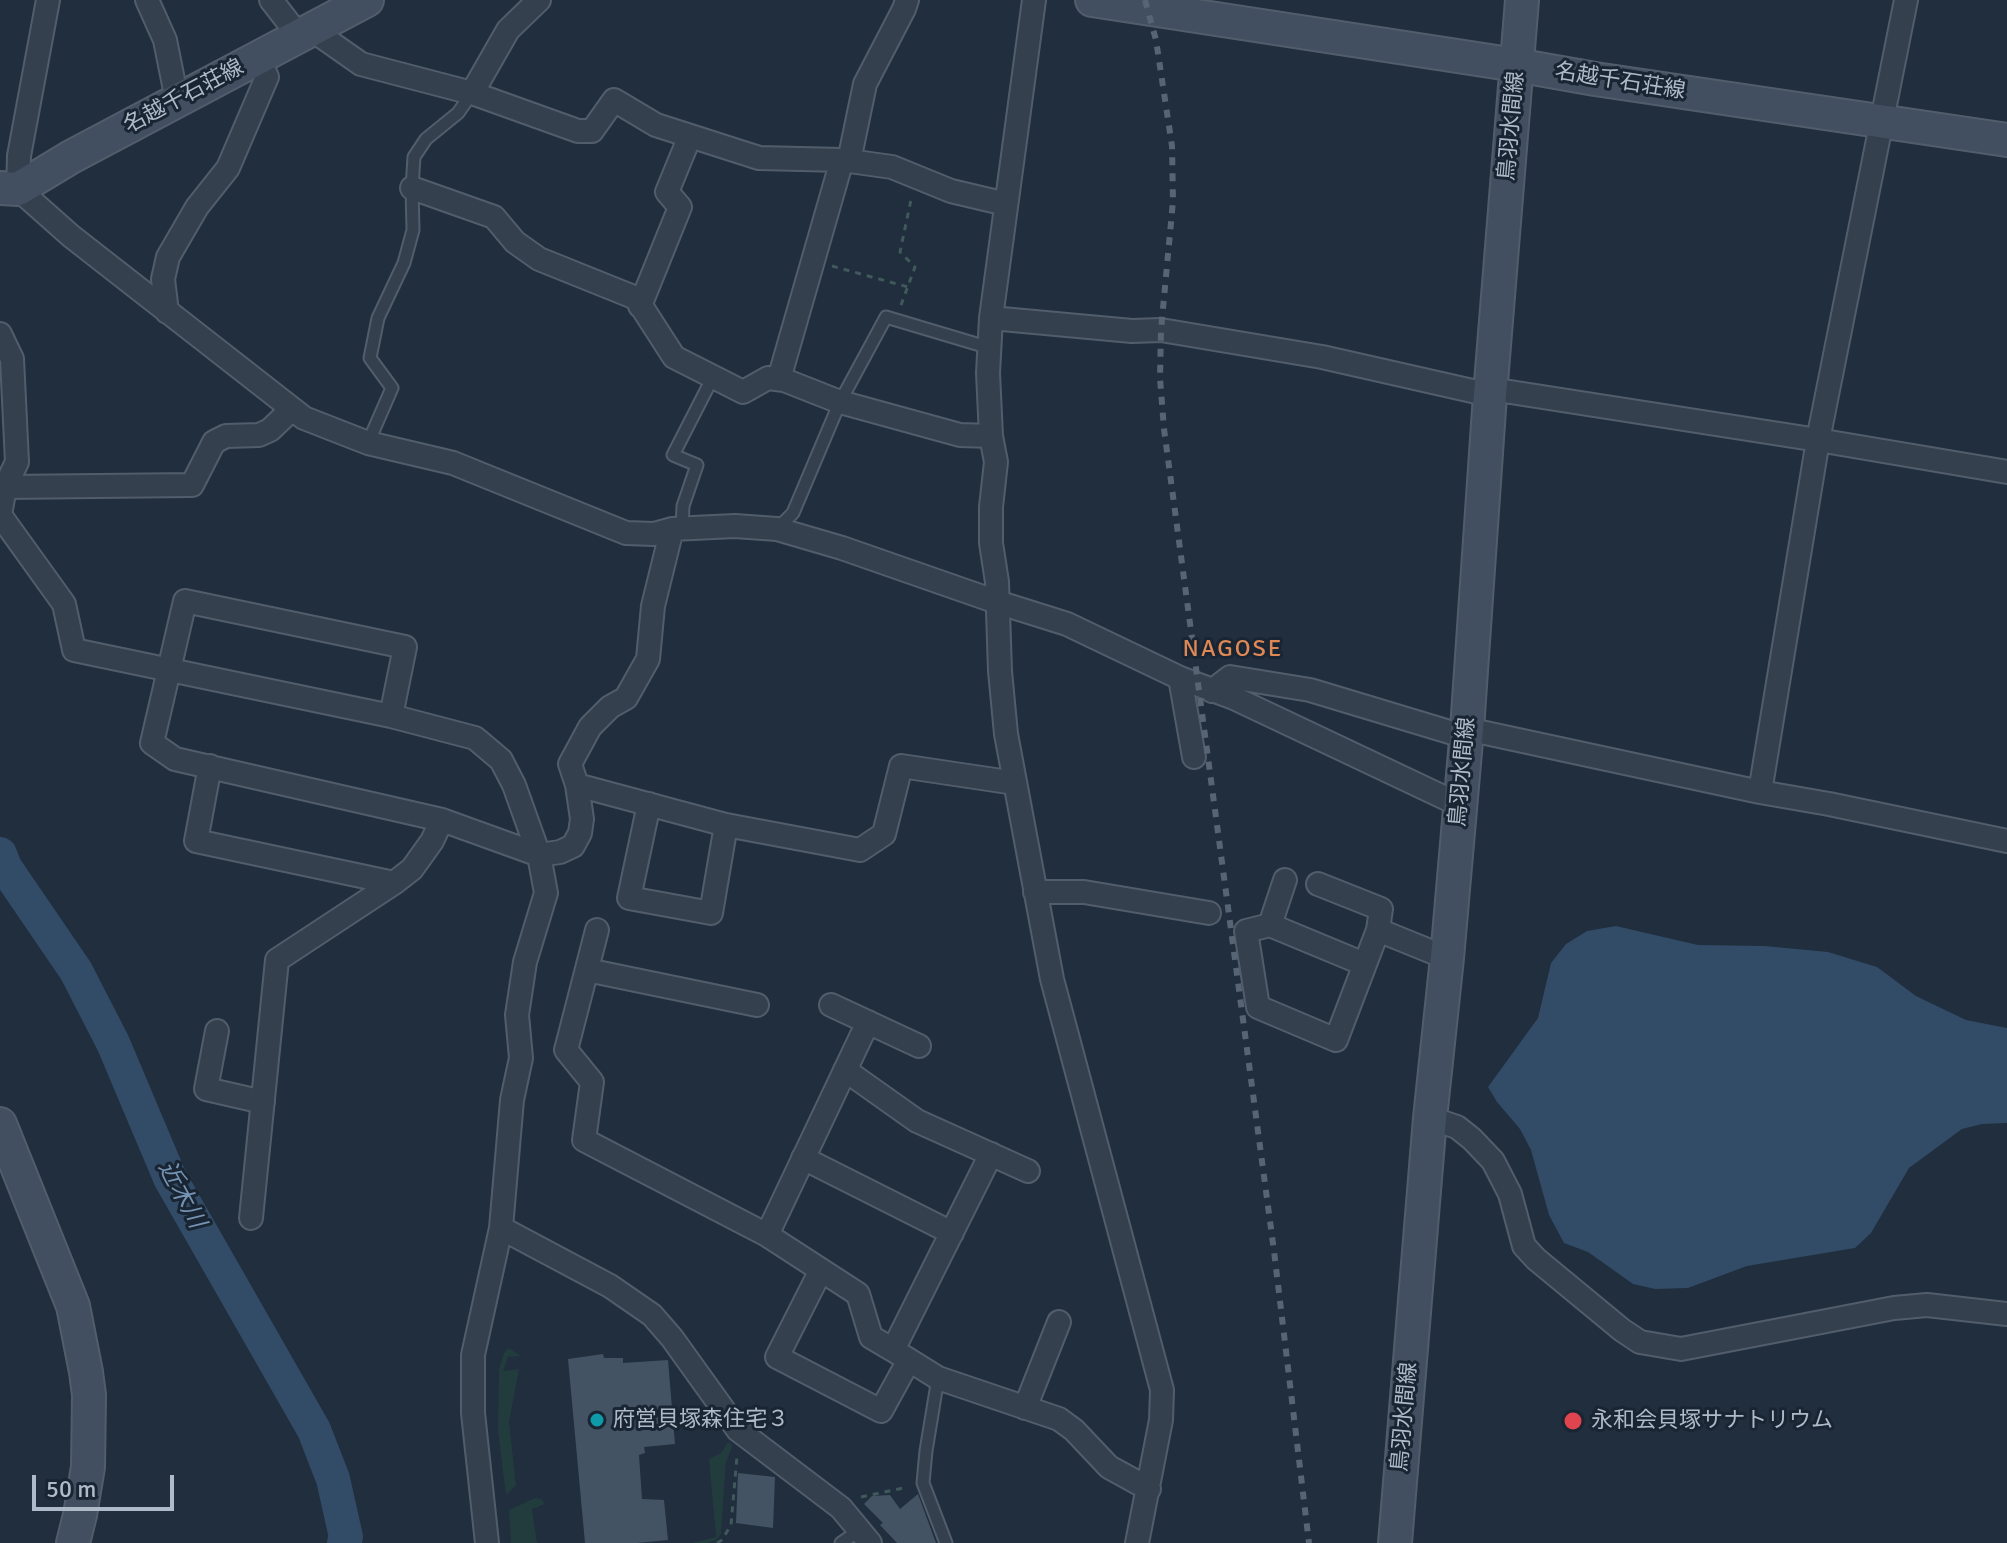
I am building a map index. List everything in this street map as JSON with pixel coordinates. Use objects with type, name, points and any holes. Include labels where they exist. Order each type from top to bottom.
[{"type":"street","points":[[48,0],[19,156],[9,188],[304,418],[368,443],[453,463],[626,533],[654,534],[677,529],[735,526],[777,529],[842,548],[1067,624],[1180,678],[1234,698],[1460,805]]},
{"type":"street","points":[[147,0],[165,40],[177,100]]},
{"type":"street","points":[[271,0],[305,32],[361,64],[472,93],[578,131],[592,131],[614,100],[656,125],[759,158],[845,160],[892,167],[951,191],[1006,204]]},
{"type":"street","name":"名越千石荘線","points":[[9,188],[367,0]]},
{"type":"street","points":[[472,93],[508,30],[539,0]]},
{"type":"street","points":[[779,379],[865,84],[907,0]]},
{"type":"street","points":[[1034,0],[991,318],[988,373],[991,436],[996,462],[991,543],[997,582],[1006,734],[1052,979],[1162,1390],[1161,1420],[1137,1543]]},
{"type":"street","name":"名越千石荘線","points":[[1092,0],[2007,140]]},
{"type":"street","name":"鳥羽水間線","points":[[1395,1543],[1430,1118],[1467,733],[1522,0]]},
{"type":"street","points":[[1760,792],[1818,440],[1906,0]]},
{"type":"street","points":[[167,312],[163,279],[168,257],[197,207],[228,168],[267,77],[258,57]]},
{"type":"street","points":[[640,306],[680,207],[667,192],[690,136]]},
{"type":"street","points":[[412,188],[494,217],[515,242],[539,259],[636,298],[674,357],[743,392],[768,378],[779,379],[840,402],[960,435],[991,436]]},
{"type":"street","points":[[991,318],[1132,331],[1161,330],[1322,357],[1491,392],[1818,440],[2007,472]]},
{"type":"street","points":[[0,334],[12,359],[17,462],[5,487],[0,515],[64,604],[74,650],[391,716],[475,738],[501,760],[514,785],[539,855],[546,893],[525,962],[517,1015],[521,1058],[512,1100],[501,1228],[473,1355],[473,1413],[487,1543]]},
{"type":"street","points":[[5,487],[192,485],[214,442],[226,436],[259,435],[270,430],[292,409]]},
{"type":"street","points":[[391,716],[405,647],[185,601],[152,743],[175,759],[442,820],[539,855],[560,852],[573,846],[580,833],[582,819],[570,764],[590,727],[610,707],[626,698],[648,659],[653,606],[677,529]]},
{"type":"street","points":[[1212,691],[1230,677],[1310,690],[1467,733],[2007,841]]},
{"type":"street","points":[[1180,678],[1194,757]]},
{"type":"street","points":[[210,766],[196,841],[394,883]]},
{"type":"street","points":[[577,785],[726,825],[860,850],[884,834],[901,766],[1015,783]]},
{"type":"street","points":[[649,804],[629,898],[711,913],[726,825]]},
{"type":"street","points":[[251,1218],[277,960],[412,869],[432,841],[442,820]]},
{"type":"street","points":[[1270,925],[1285,880]]},
{"type":"street","points":[[1318,884],[1381,909],[1378,930],[1336,1040],[1258,1007],[1246,931],[1270,925],[1364,964]]},
{"type":"street","points":[[1035,892],[1084,892],[1209,913]]},
{"type":"street","points":[[597,930],[566,1050],[592,1082],[584,1140],[767,1235],[858,1294],[871,1337],[938,1378],[1059,1419],[1074,1430],[1109,1467],[1149,1489]]},
{"type":"street","points":[[1378,930],[1447,958]]},
{"type":"street","points":[[587,970],[757,1005]]},
{"type":"street","points":[[831,1005],[919,1046]]},
{"type":"street","points":[[767,1235],[868,1022]]},
{"type":"street","points":[[217,1031],[206,1089],[263,1102]]},
{"type":"street","points":[[845,1070],[917,1121],[1028,1171]]},
{"type":"street","points":[[1430,1118],[1457,1127],[1493,1161],[1510,1194],[1524,1246],[1536,1259],[1640,1342],[1681,1349],[1894,1308],[1927,1305],[2007,1314]]},
{"type":"street","points":[[0,1124],[73,1306],[86,1372],[89,1395],[88,1467],[73,1543]]},
{"type":"street","points":[[821,1270],[777,1357],[881,1411],[952,1233],[991,1154]]},
{"type":"street","points":[[803,1158],[952,1233]]},
{"type":"street","points":[[501,1228],[610,1286],[652,1315],[738,1430],[841,1508],[865,1536]]},
{"type":"street","points":[[1025,1408],[1059,1322]]},
{"type":"lane","points":[[368,443],[392,388],[370,358],[378,318],[404,263],[413,230],[414,157],[426,139],[458,113],[472,93]]},
{"type":"lane","points":[[777,529],[793,513],[840,402],[886,317],[990,348]]},
{"type":"lane","points":[[677,529],[697,465],[673,455],[713,377]]},
{"type":"lane","points":[[938,1378],[923,1483],[946,1543]]},
{"type":"lane","points":[[841,1543],[865,1536]]},
{"type":"path","points":[[895,320],[915,267],[900,252],[915,176]]},
{"type":"path","points":[[813,261],[908,287]]},
{"type":"path","points":[[717,1543],[731,1525],[738,1430]]},
{"type":"path","points":[[849,1500],[923,1483]]},
{"type":"green space","points":[[509,1348],[521,1356],[508,1357],[503,1371],[519,1369],[509,1422],[516,1485],[506,1495],[498,1432],[499,1369]]},
{"type":"green space","points":[[728,1442],[733,1445],[726,1462],[721,1534],[708,1543],[692,1543],[716,1537],[709,1459],[721,1453]]},
{"type":"green space","points":[[535,1498],[544,1502],[532,1509],[537,1543],[511,1543],[509,1510]]},
{"type":"water","points":[[1616,926],[1698,945],[1765,946],[1828,952],[1877,967],[1916,996],[1966,1020],[2007,1028],[2007,1123],[1962,1129],[1909,1168],[1871,1233],[1855,1248],[1747,1266],[1688,1288],[1655,1289],[1633,1284],[1588,1252],[1564,1243],[1549,1215],[1531,1150],[1520,1129],[1488,1087],[1538,1018],[1551,963],[1566,944],[1587,931]]},
{"type":"building","points":[[603,1354],[604,1358],[623,1358],[623,1363],[668,1360],[675,1444],[644,1447],[645,1453],[639,1455],[642,1499],[664,1500],[668,1540],[585,1543],[568,1359]]},
{"type":"building","points":[[738,1473],[775,1477],[773,1528],[736,1523]]},
{"type":"building","points":[[918,1494],[936,1543],[897,1543],[864,1504],[872,1496],[890,1495],[900,1509]]},
{"type":"waterway","name":"近木川","points":[[0,854],[5,867],[76,971],[113,1043],[170,1178],[314,1430],[333,1479],[346,1537],[344,1543]]},
{"type":"railway","points":[[1145,0],[1156,40],[1172,146],[1173,201],[1161,330],[1160,378],[1164,429],[1274,1251],[1309,1543]]},
{"type":"place","name":"府営貝塚森住宅３","points":[[597,1420]]},
{"type":"place","name":"永和会貝塚サナトリウム","points":[[1573,1421]]},
{"type":"district","name":"NAGOSE","points":[[1233,650]]}]
